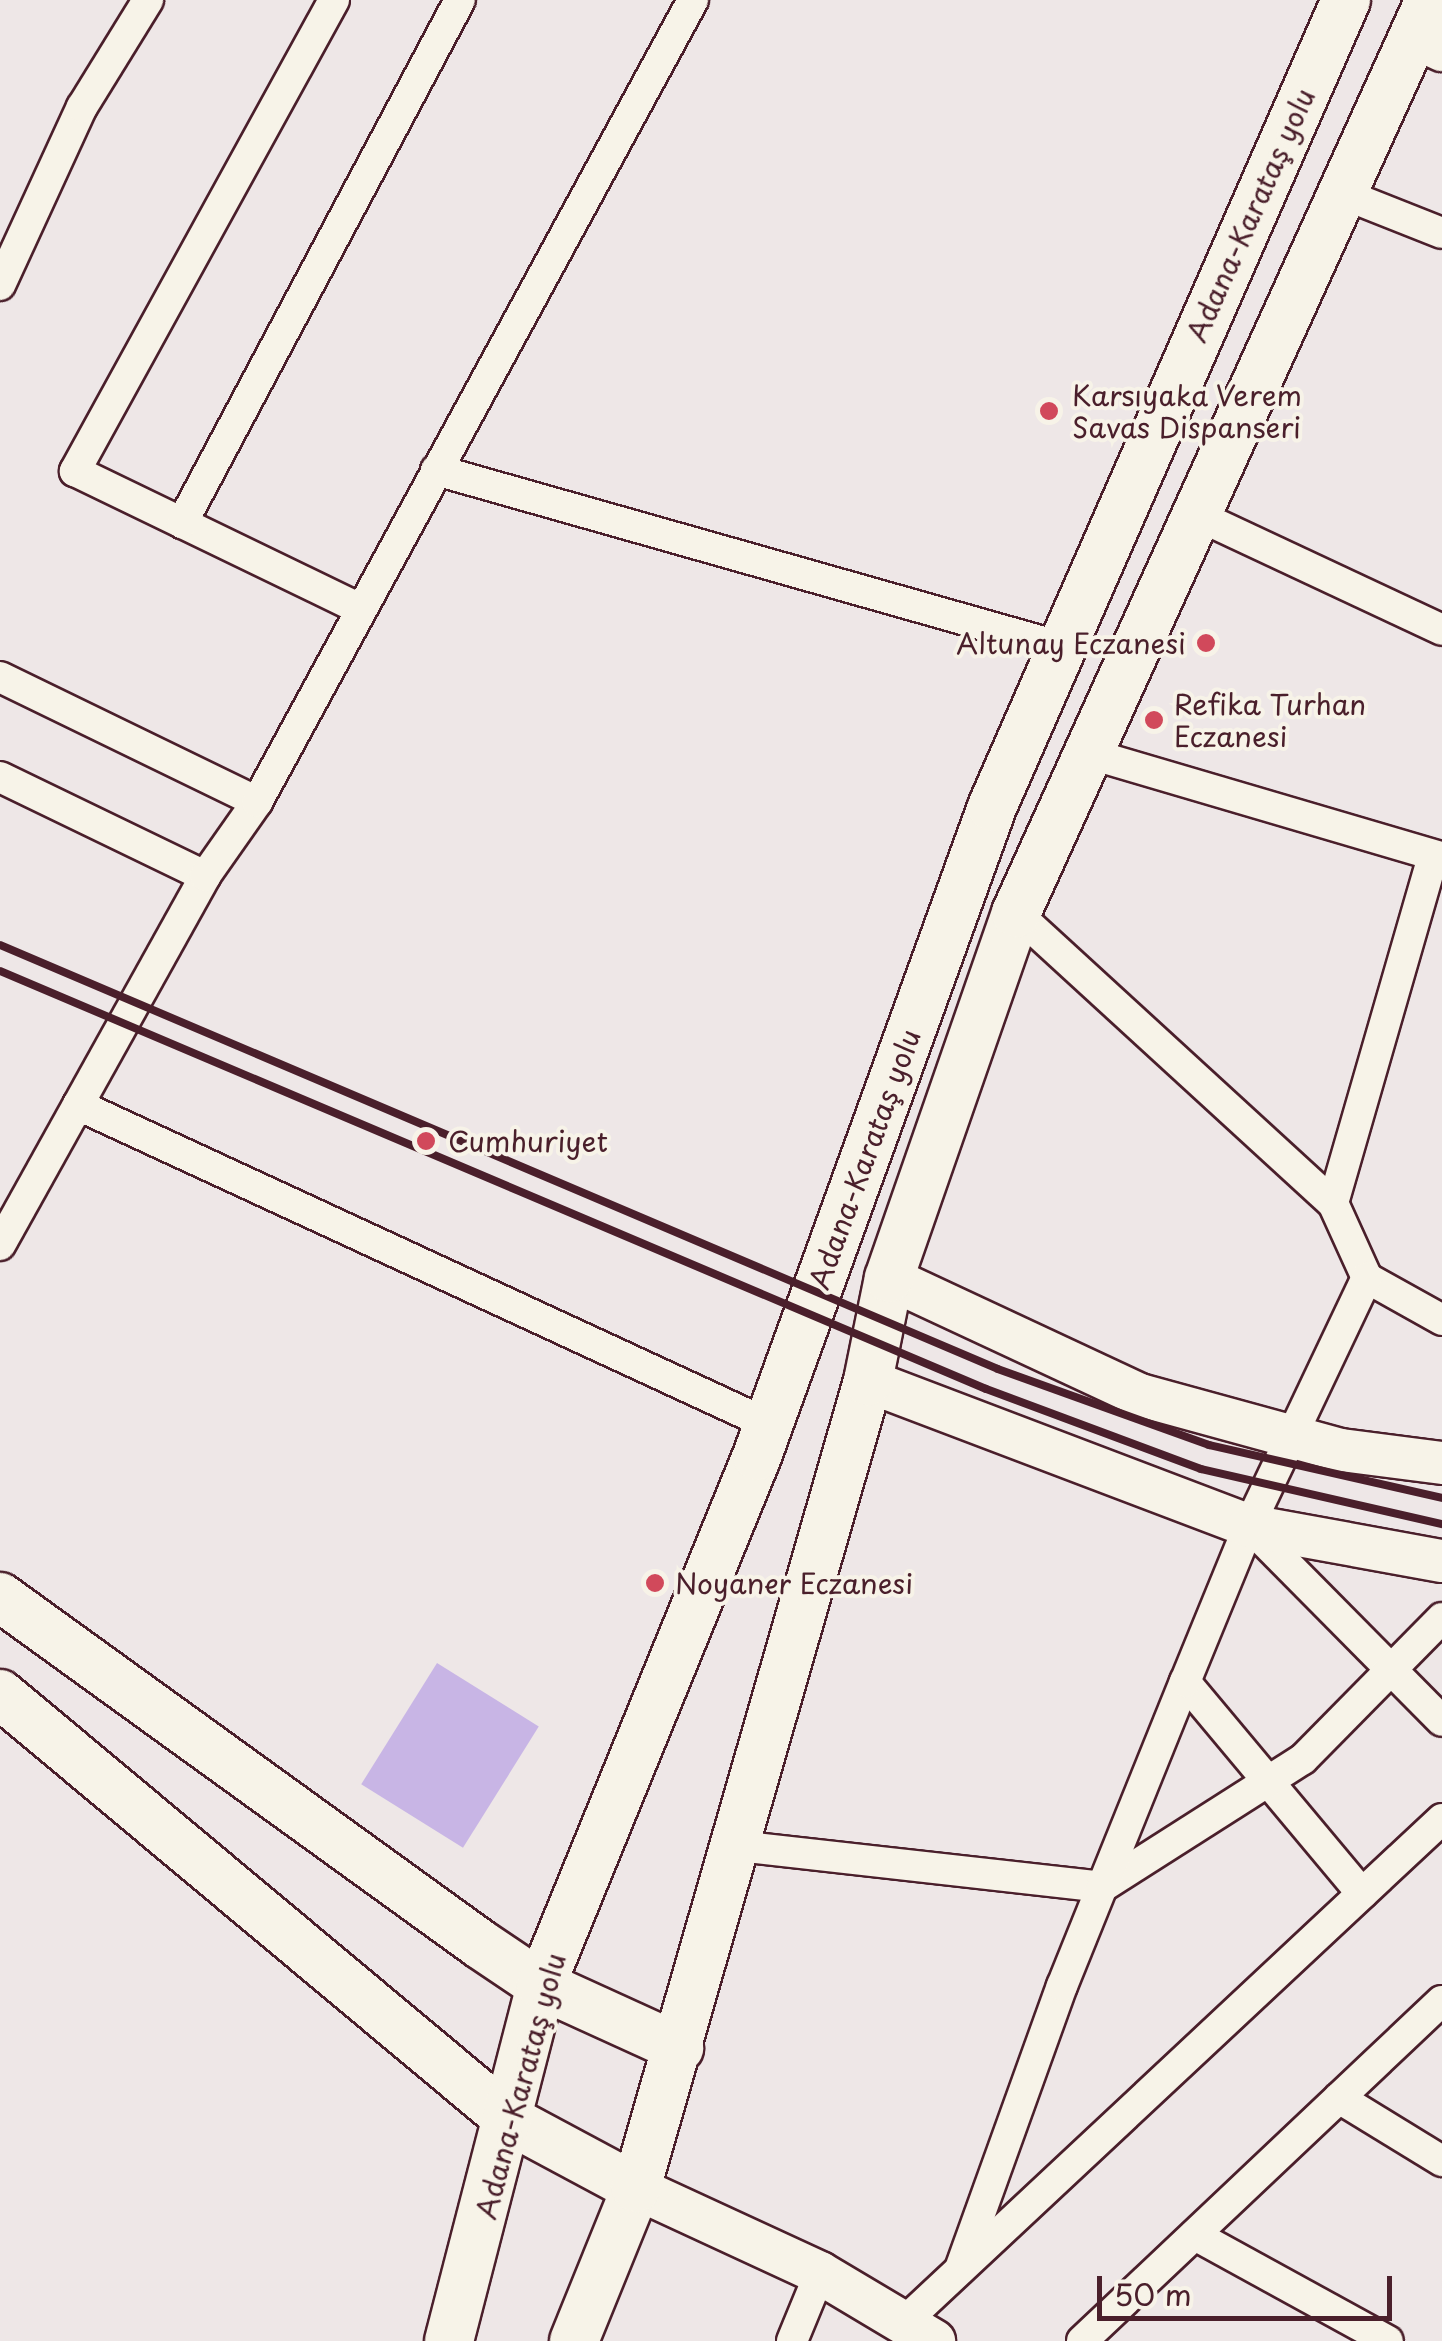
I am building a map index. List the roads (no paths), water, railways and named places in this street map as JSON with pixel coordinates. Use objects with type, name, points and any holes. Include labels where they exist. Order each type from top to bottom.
[{"type":"main road","name":"Adana-Karataş yolu","points":[[449,2341],[511,2121],[541,1985],[768,1424],[992,808],[1346,0]]},
{"type":"main road","points":[[574,2341],[636,2188],[738,1846],[868,1382],[889,1278],[1016,912],[1201,518],[1346,195],[1429,29]]},
{"type":"main road","points":[[889,1278],[1140,1394],[1292,1436],[1442,1463]]},
{"type":"main road","points":[[868,1382],[1249,1526],[1442,1561]]},
{"type":"main road","points":[[0,1597],[541,1985],[679,2048]]},
{"type":"main road","points":[[0,1694],[511,2121],[636,2188],[820,2272],[919,2332]]},
{"type":"street","points":[[0,285],[82,107],[148,0]]},
{"type":"street","points":[[334,0],[75,471],[361,609]]},
{"type":"street","points":[[182,523],[460,0]]},
{"type":"street","points":[[0,1245],[205,876],[257,802],[693,0]]},
{"type":"street","points":[[1346,195],[1442,233]]},
{"type":"street","points":[[436,470],[1061,648]]},
{"type":"street","points":[[1201,518],[1442,630]]},
{"type":"street","points":[[0,677],[257,802]]},
{"type":"street","points":[[1091,754],[1438,856],[1333,1203]]},
{"type":"street","points":[[0,777],[205,876]]},
{"type":"street","points":[[1016,912],[1333,1203],[1367,1278],[1442,1320]]},
{"type":"street","points":[[78,1105],[768,1424]]},
{"type":"street","points":[[919,2332],[960,2269],[1102,1887],[1184,1682],[1249,1526],[1367,1278]]},
{"type":"street","points":[[1249,1526],[1391,1664],[1442,1721]]},
{"type":"street","points":[[738,1846],[1102,1887],[1303,1759],[1391,1664],[1442,1618]]},
{"type":"street","points":[[1184,1682],[1271,1780],[1362,1894]]},
{"type":"street","points":[[960,2269],[1442,1819]]},
{"type":"street","points":[[1082,2341],[1442,2001]]},
{"type":"street","points":[[1339,2098],[1442,2160]]},
{"type":"street","points":[[1195,2234],[1388,2341]]},
{"type":"street","points":[[792,2341],[820,2272]]},
{"type":"railway","points":[[0,945],[998,1369],[1209,1445],[1442,1498]]},
{"type":"railway","points":[[0,971],[986,1389],[1201,1469],[1442,1524]]},
{"type":"place","name":"Karsıyaka Verem Savas Dispanseri","points":[[1049,411]]},
{"type":"place","name":"Altunay Eczanesi","points":[[1206,643]]},
{"type":"place","name":"Refika Turhan Eczanesi","points":[[1154,720]]},
{"type":"place","name":"Cumhuriyet","points":[[426,1141]]},
{"type":"place","name":"Noyaner Eczanesi","points":[[655,1583]]}]
